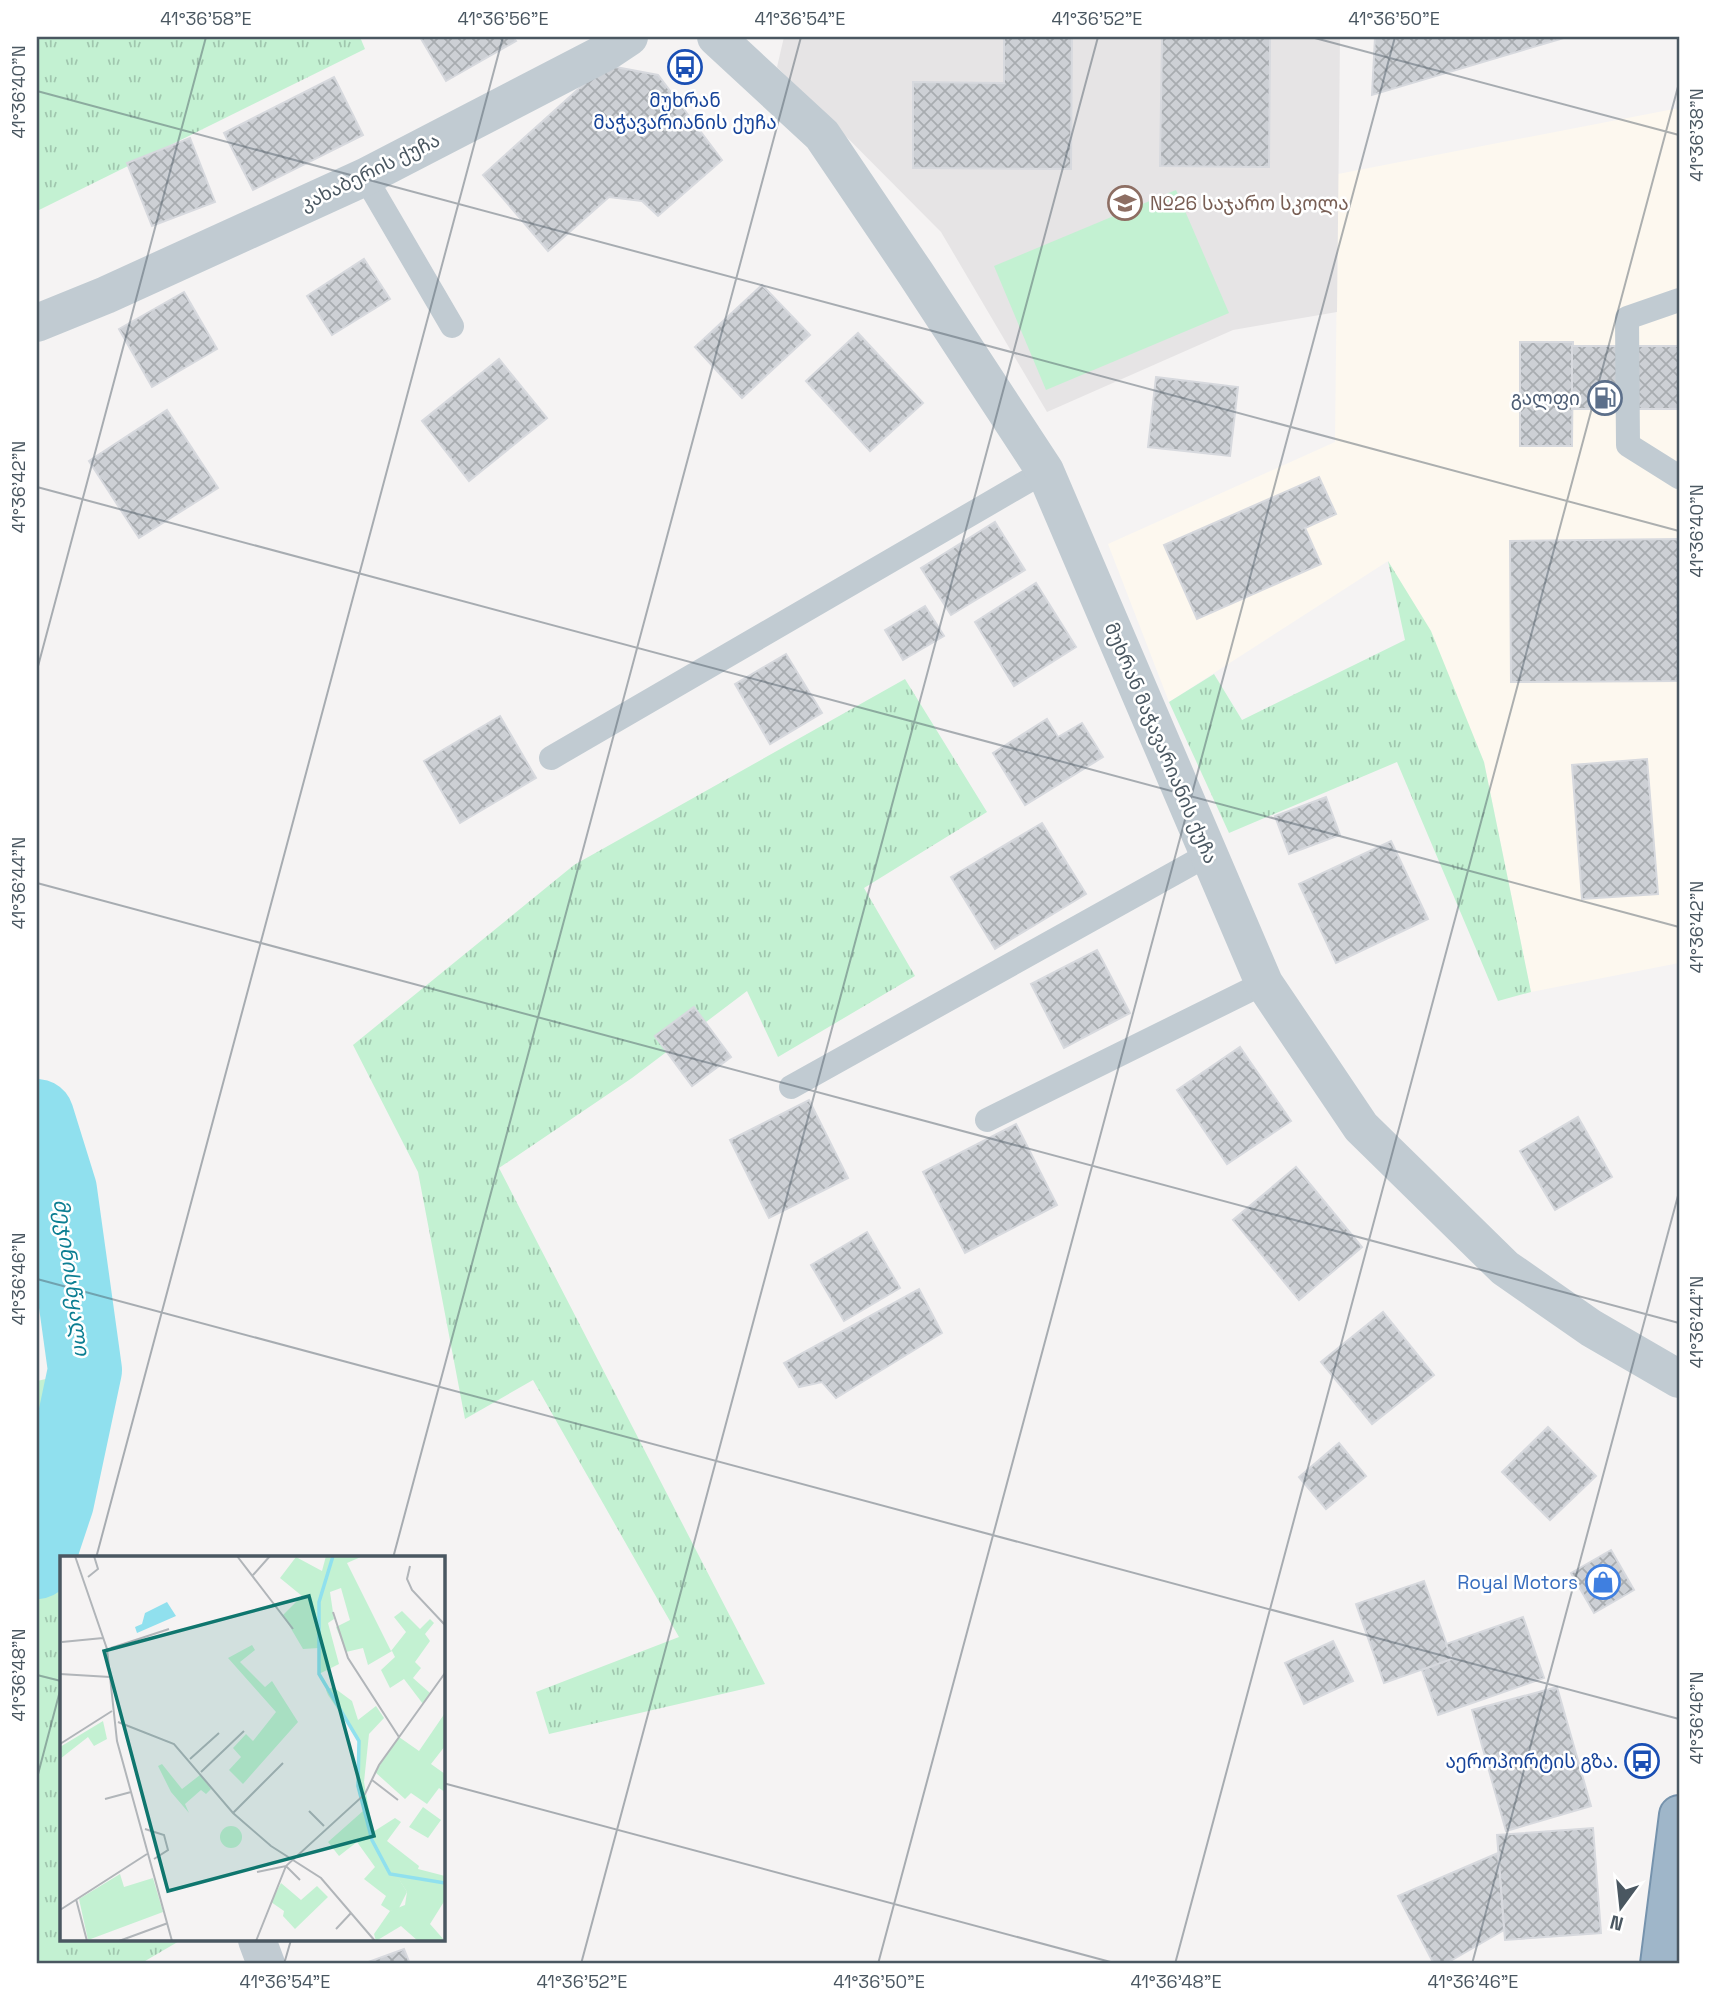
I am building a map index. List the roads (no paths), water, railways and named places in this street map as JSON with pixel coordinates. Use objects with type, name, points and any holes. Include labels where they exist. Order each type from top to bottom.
[{"type":"highway","points":[[1660,1964],[1679,1815]]},
{"type":"street","name":"კახაბერის ქუჩა","points":[[37,323],[106,295],[365,177],[608,51],[629,37]]},
{"type":"street","name":"მუხრან მაჭავარიანის ქუჩა","points":[[716,37],[822,135],[1045,471],[1264,983],[1361,1127],[1505,1268],[1591,1328],[1679,1379]]},
{"type":"street","points":[[257,1941],[266,1964]]},
{"type":"lane","points":[[365,177],[452,326]]},
{"type":"lane","points":[[1679,300],[1627,318],[1628,445],[1679,477]]},
{"type":"lane","points":[[551,758],[1045,471]]},
{"type":"lane","points":[[791,1087],[1209,854]]},
{"type":"lane","points":[[987,1120],[1264,983]]},
{"type":"waterway","name":"მეჯინისწყალი","points":[[37,1116],[60,1190],[85,1370],[57,1502],[37,1562]]},
{"type":"place","name":"მუხრან მაჭავარიანის ქუჩა","points":[[685,67]]},
{"type":"place","name":"№26 საჯარო სკოლა","points":[[1125,203]]},
{"type":"place","name":"გალფი","points":[[1605,398]]},
{"type":"place","name":"Royal Motors","points":[[1603,1582]]},
{"type":"place","name":"აეროპორტის გზა.","points":[[1642,1761]]}]
